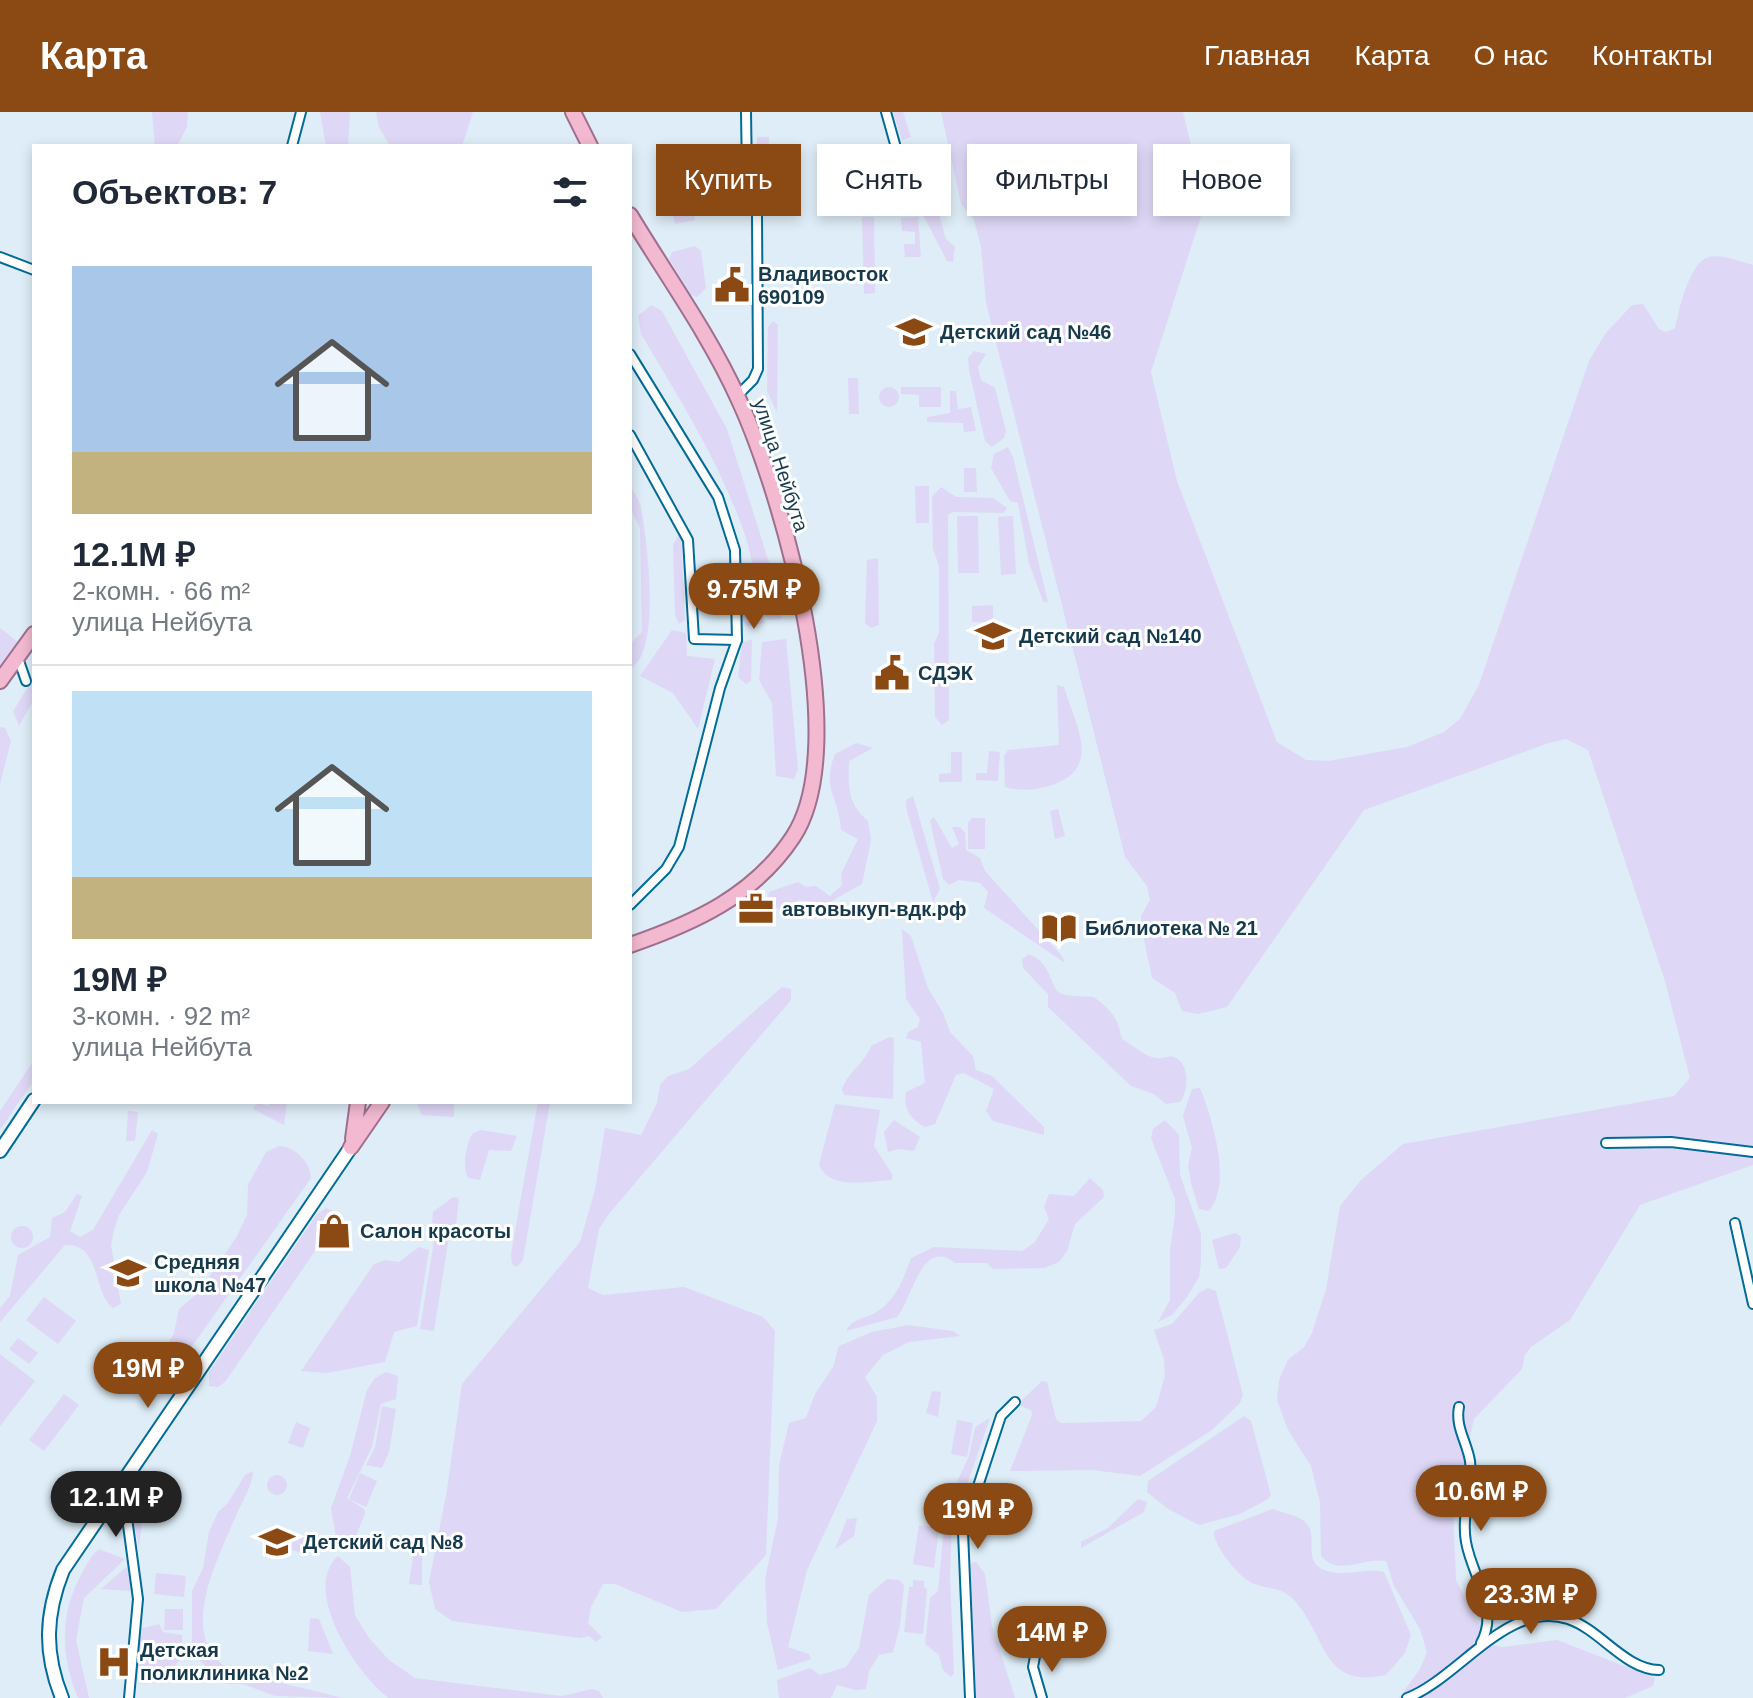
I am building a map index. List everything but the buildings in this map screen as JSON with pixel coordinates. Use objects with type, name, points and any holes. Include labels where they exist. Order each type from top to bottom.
[{"type":"main road","points":[[573,112],[589,144]]},
{"type":"main road","name":"улица Нейбута","points":[[632,218],[737,396],[770,488],[802,603],[816,700],[815,776],[795,835],[748,888],[711,912],[632,944]]},
{"type":"main road","points":[[0,681],[32,637]]},
{"type":"main road","points":[[351,1147],[358,1104]]},
{"type":"main road","points":[[351,1147],[381,1104]]},
{"type":"street","points":[[293,144],[301,112]]},
{"type":"street","points":[[737,396],[753,380],[758,369],[757,214],[747,177],[746,112]]},
{"type":"street","points":[[886,112],[895,144]]},
{"type":"street","points":[[0,257],[32,269]]},
{"type":"street","points":[[632,357],[721,502],[735,550],[737,640],[720,688],[679,847],[666,869],[632,903]]},
{"type":"street","points":[[632,439],[688,540],[694,639],[737,640]]},
{"type":"street","points":[[18,657],[26,681]]},
{"type":"street","points":[[0,1151],[32,1103]]},
{"type":"street","points":[[1606,1143],[1671,1142],[1753,1152]]},
{"type":"street","points":[[62,1698],[48,1646],[50,1610],[63,1570],[351,1147]]},
{"type":"street","points":[[1735,1223],[1753,1304]]},
{"type":"street","points":[[970,1698],[963,1532],[973,1492],[1001,1416],[1015,1402]]},
{"type":"street","points":[[1407,1698],[1450,1674],[1486,1634],[1488,1611],[1466,1542],[1470,1468],[1457,1419],[1459,1407]]},
{"type":"street","points":[[122,1480],[138,1599],[129,1698]]},
{"type":"street","points":[[1480,1644],[1516,1623],[1538,1618],[1568,1619],[1637,1664],[1659,1670]]},
{"type":"street","points":[[1036,1651],[1033,1667],[1042,1698]]},
{"type":"shaded area","points":[[152,112],[188,112],[187,127],[178,144],[155,144]]},
{"type":"shaded area","points":[[320,112],[350,112],[348,144],[326,144]]},
{"type":"shaded area","points":[[376,112],[473,112],[463,144],[389,144],[379,127]]},
{"type":"shaded area","points":[[893,112],[903,112],[911,137],[902,140]]},
{"type":"shaded area","points":[[941,112],[1183,112],[1191,144],[1153,144],[1153,216],[1201,216],[1151,372],[1177,481],[1277,742],[1306,760],[1328,761],[1407,747],[1444,732],[1460,719],[1479,685],[1589,361],[1605,334],[1632,305],[1643,304],[1659,329],[1666,332],[1675,328],[1691,277],[1702,261],[1709,257],[1726,257],[1753,265],[1753,1165],[1640,1205],[1570,1320],[1531,1347],[1525,1355],[1522,1369],[1474,1419],[1453,1510],[1456,1580],[1489,1644],[1503,1647],[1557,1640],[1655,1678],[1653,1686],[1625,1698],[1399,1698],[1420,1669],[1427,1652],[1420,1629],[1394,1586],[1386,1561],[1344,1566],[1328,1562],[1321,1556],[1320,1502],[1311,1466],[1288,1430],[1277,1400],[1279,1380],[1288,1360],[1304,1347],[1312,1333],[1326,1289],[1340,1206],[1361,1180],[1403,1144],[1674,1096],[1690,1078],[1665,981],[1588,750],[1566,739],[1549,743],[1364,810],[1227,1007],[1198,1014],[1182,1011],[1175,993],[1152,978],[1141,925],[1141,916],[1150,900],[1147,886],[1125,857],[986,302],[981,247],[971,216],[1137,216],[1137,144],[967,144],[967,211],[961,204],[951,144],[948,144]]},
{"type":"shaded area","points":[[757,137],[769,137],[769,144],[757,144]]},
{"type":"shaded area","points":[[673,216],[694,216],[695,220],[675,224]]},
{"type":"shaded area","points":[[924,216],[940,216],[946,239],[955,247],[953,262],[947,261]]},
{"type":"shaded area","points":[[862,217],[874,217],[875,293],[864,294]]},
{"type":"shaded area","points":[[918,217],[921,257],[905,257],[904,244],[915,244],[915,232],[902,231],[901,218]]},
{"type":"shaded area","points":[[695,246],[701,251],[706,288],[697,297],[691,295],[669,259],[672,252]]},
{"type":"shaded area","points":[[651,305],[662,311],[727,429],[783,607],[781,619],[769,620],[766,616],[744,532],[723,480],[641,334],[638,316]]},
{"type":"shaded area","points":[[773,321],[778,325],[777,412],[767,391],[768,327]]},
{"type":"shaded area","points":[[974,351],[986,354],[978,367],[981,380],[995,388],[1006,431],[1004,438],[992,447],[985,441],[969,370],[968,358]]},
{"type":"shaded area","points":[[848,378],[858,378],[859,414],[849,414]]},
{"type":"shaded area","points":[[889,387],[896,390],[899,397],[896,404],[889,407],[882,404],[879,397],[882,390]]},
{"type":"shaded area","points":[[901,387],[941,387],[941,407],[919,407],[919,395],[901,394]]},
{"type":"shaded area","points":[[950,391],[956,391],[958,409],[971,407],[976,431],[964,432],[963,423],[927,422],[927,417],[950,413]]},
{"type":"shaded area","points":[[1008,447],[1048,602],[1043,601],[1029,563],[1018,503],[1010,501],[991,468],[994,454]]},
{"type":"shaded area","points":[[964,468],[976,468],[977,492],[964,492]]},
{"type":"shaded area","points":[[915,486],[929,486],[929,523],[916,523]]},
{"type":"shaded area","points":[[941,487],[956,497],[993,498],[1007,508],[1003,513],[953,512],[948,515],[949,720],[942,725],[935,717],[934,644],[939,633],[939,566],[933,549],[932,497]]},
{"type":"shaded area","points":[[632,489],[641,508],[650,594],[646,641],[640,658],[632,667],[632,642],[642,632],[640,528],[632,512]]},
{"type":"shaded area","points":[[957,516],[978,516],[979,573],[958,573]]},
{"type":"shaded area","points":[[1013,516],[1016,574],[1001,575],[998,517]]},
{"type":"shaded area","points":[[681,531],[685,620],[679,624],[675,615],[673,545]]},
{"type":"shaded area","points":[[878,558],[879,625],[871,628],[865,623],[867,560]]},
{"type":"shaded area","points":[[751,569],[764,623],[747,626],[740,618],[739,571]]},
{"type":"shaded area","points":[[993,605],[993,622],[972,622],[972,606]]},
{"type":"shaded area","points":[[0,628],[19,643],[0,670]]},
{"type":"shaded area","points":[[672,630],[686,633],[687,656],[715,659],[698,729],[673,693],[640,676]]},
{"type":"shaded area","points":[[752,639],[751,681],[746,684],[738,677],[742,643]]},
{"type":"shaded area","points":[[786,639],[798,769],[794,779],[776,776],[772,703],[759,680],[762,642]]},
{"type":"shaded area","points":[[32,684],[32,703],[19,726],[13,711]]},
{"type":"shaded area","points":[[1057,685],[1064,687],[1078,729],[1081,755],[1078,766],[1069,776],[1049,786],[1024,790],[1005,787],[1004,756],[1008,750],[1059,745]]},
{"type":"shaded area","points":[[0,727],[5,728],[11,741],[0,784]]},
{"type":"shaded area","points":[[856,743],[873,748],[849,761],[851,795],[856,808],[868,821],[871,840],[862,884],[828,903],[799,900],[778,909],[768,898],[769,892],[798,882],[806,887],[816,886],[830,896],[842,885],[841,874],[858,839],[841,830],[830,776],[835,754]]},
{"type":"shaded area","points":[[989,751],[1000,752],[998,781],[976,780],[976,773],[987,773]]},
{"type":"shaded area","points":[[951,752],[962,752],[962,782],[939,782],[939,774],[951,773]]},
{"type":"shaded area","points":[[913,796],[940,889],[933,902],[907,811],[906,800]]},
{"type":"shaded area","points":[[1058,809],[1065,836],[1055,839],[1050,811]]},
{"type":"shaded area","points":[[934,817],[952,848],[959,844],[952,827],[960,827],[965,833],[966,850],[980,858],[985,871],[1065,963],[987,910],[984,907],[988,892],[980,883],[959,880],[949,885],[943,879],[930,821]]},
{"type":"shaded area","points":[[972,818],[985,818],[985,849],[968,849],[968,823]]},
{"type":"shaded area","points":[[902,929],[911,936],[928,988],[950,1032],[973,1056],[976,1070],[992,1076],[1044,1127],[1044,1135],[993,1121],[986,1111],[994,1089],[964,1073],[956,1075],[935,1124],[925,1127],[909,1112],[906,1092],[925,1083],[921,1042],[906,1038],[908,1032],[918,1027],[920,1019],[906,999]]},
{"type":"shaded area","points":[[1029,954],[1043,964],[1058,992],[1094,997],[1105,1006],[1116,1020],[1122,1039],[1151,1057],[1179,1060],[1186,1078],[1180,1102],[1166,1104],[1154,1094],[1131,1086],[1048,1007],[1048,994],[1023,968],[1022,959]]},
{"type":"shaded area","points":[[782,987],[791,989],[791,1000],[608,1215],[599,1229],[588,1288],[603,1295],[684,1287],[763,1317],[775,1331],[766,1555],[716,1609],[682,1612],[615,1584],[603,1584],[591,1607],[588,1623],[602,1637],[596,1642],[589,1636],[580,1638],[452,1621],[435,1609],[429,1582],[447,1490],[462,1384],[580,1242],[595,1190],[605,1128],[641,1135],[657,1103],[660,1085],[668,1076],[689,1069]]},
{"type":"shaded area","points":[[889,1037],[894,1038],[893,1099],[844,1095],[842,1089],[845,1082],[871,1046]]},
{"type":"shaded area","points":[[32,1063],[32,1083],[0,1130],[0,1111]]},
{"type":"shaded area","points":[[1200,1088],[1210,1116],[1220,1168],[1216,1199],[1209,1211],[1199,1209],[1191,1183],[1188,1165],[1192,1148],[1183,1116],[1192,1089]]},
{"type":"shaded area","points":[[256,1104],[287,1104],[284,1125],[253,1109]]},
{"type":"shaded area","points":[[417,1104],[454,1104],[454,1117],[422,1115]]},
{"type":"shaded area","points":[[538,1104],[550,1104],[523,1260],[517,1267],[512,1264],[511,1254]]},
{"type":"shaded area","points":[[835,1104],[880,1110],[874,1146],[892,1174],[892,1180],[840,1181],[824,1172],[819,1164]]},
{"type":"shaded area","points":[[128,1111],[138,1112],[135,1141],[126,1141]]},
{"type":"shaded area","points":[[894,1120],[920,1137],[914,1151],[898,1149],[888,1152],[884,1132]]},
{"type":"shaded area","points":[[1165,1120],[1179,1135],[1180,1175],[1201,1234],[1201,1262],[1199,1277],[1187,1297],[1172,1315],[1158,1322],[1170,1300],[1170,1250],[1175,1199],[1151,1138],[1153,1129]]},
{"type":"shaded area","points":[[152,1130],[158,1134],[147,1172],[119,1215],[111,1245],[121,1304],[113,1308],[106,1301],[85,1252],[77,1246],[65,1245],[0,1322],[0,1308],[10,1296],[18,1255],[50,1237],[52,1218],[65,1212],[77,1194],[82,1196],[70,1231],[80,1237],[93,1230]]},
{"type":"shaded area","points":[[481,1130],[517,1136],[511,1151],[489,1150],[480,1180],[468,1178],[465,1162],[472,1134]]},
{"type":"shaded area","points":[[279,1146],[301,1156],[311,1178],[176,1369],[164,1377],[161,1372],[163,1353],[174,1333],[179,1309],[200,1291],[237,1236],[247,1215],[248,1185],[266,1152]]},
{"type":"shaded area","points":[[1090,1178],[1103,1190],[1104,1197],[1075,1224],[1067,1251],[1059,1262],[1044,1268],[993,1269],[987,1263],[955,1263],[943,1257],[934,1258],[919,1274],[897,1317],[846,1331],[852,1323],[878,1311],[890,1300],[911,1258],[934,1247],[1022,1251],[1035,1242],[1049,1219],[1044,1207],[1049,1194],[1074,1196]]},
{"type":"shaded area","points":[[453,1197],[459,1198],[456,1226],[432,1223],[433,1212]]},
{"type":"shaded area","points":[[326,1208],[336,1212],[335,1222],[225,1382],[218,1387],[209,1386],[209,1372],[317,1214]]},
{"type":"shaded area","points":[[22,1226],[30,1229],[33,1237],[30,1245],[22,1248],[14,1245],[11,1237],[14,1229]]},
{"type":"shaded area","points":[[436,1228],[450,1230],[434,1331],[420,1329]]},
{"type":"shaded area","points":[[1235,1233],[1241,1237],[1240,1247],[1226,1268],[1219,1269],[1212,1240]]},
{"type":"shaded area","points":[[419,1247],[429,1250],[417,1326],[394,1332],[385,1362],[327,1373],[301,1371],[374,1264],[385,1260],[399,1262]]},
{"type":"shaded area","points":[[1208,1288],[1216,1291],[1243,1395],[1240,1403],[1212,1430],[1140,1476],[1092,1470],[1010,1471],[1032,1415],[1031,1410],[1021,1406],[1021,1401],[1042,1381],[1047,1382],[1056,1419],[1061,1423],[1141,1421],[1156,1407],[1165,1376],[1164,1359],[1154,1330],[1172,1324],[1199,1293]]},
{"type":"shaded area","points":[[44,1297],[76,1321],[58,1344],[26,1320]]},
{"type":"shaded area","points":[[908,1325],[953,1331],[960,1336],[909,1342],[883,1355],[865,1377],[877,1397],[877,1421],[807,1570],[788,1647],[809,1654],[811,1659],[778,1670],[767,1623],[765,1579],[778,1519],[779,1465],[789,1423],[806,1418],[815,1394],[833,1367],[839,1346],[872,1332]]},
{"type":"shaded area","points":[[18,1338],[38,1353],[29,1364],[9,1349]]},
{"type":"shaded area","points":[[0,1354],[35,1381],[0,1426]]},
{"type":"shaded area","points":[[386,1372],[398,1376],[396,1399],[381,1404],[372,1447],[347,1498],[364,1509],[365,1513],[351,1549],[346,1551],[337,1543],[331,1508],[350,1456],[367,1390],[375,1378]]},
{"type":"shaded area","points":[[932,1391],[941,1392],[938,1417],[926,1413]]},
{"type":"shaded area","points":[[64,1394],[79,1405],[44,1451],[29,1440]]},
{"type":"shaded area","points":[[382,1406],[396,1409],[389,1452],[382,1468],[366,1465],[375,1447]]},
{"type":"shaded area","points":[[1244,1416],[1251,1421],[1271,1495],[1268,1499],[1240,1514],[1199,1525],[1168,1509],[1147,1492],[1148,1481]]},
{"type":"shaded area","points":[[990,1418],[952,1528],[950,1575],[954,1673],[951,1677],[943,1670],[939,1655],[925,1644],[930,1598],[938,1591],[946,1506],[969,1456],[975,1427]]},
{"type":"shaded area","points":[[957,1420],[973,1423],[967,1457],[951,1454]]},
{"type":"shaded area","points":[[296,1422],[310,1428],[303,1448],[288,1443]]},
{"type":"shaded area","points":[[253,1471],[250,1486],[212,1573],[203,1618],[205,1639],[215,1657],[232,1671],[343,1698],[275,1696],[243,1684],[227,1684],[192,1654],[192,1591],[203,1568],[209,1532],[218,1512],[228,1503],[245,1475]]},
{"type":"shaded area","points":[[360,1473],[377,1481],[366,1507],[349,1499]]},
{"type":"shaded area","points":[[277,1475],[284,1478],[287,1485],[284,1492],[277,1495],[270,1492],[267,1485],[270,1478]]},
{"type":"shaded area","points":[[141,1495],[144,1500],[139,1548],[130,1503]]},
{"type":"shaded area","points":[[1138,1499],[1147,1502],[1144,1512],[1081,1548],[1081,1542],[1108,1528]]},
{"type":"shaded area","points":[[1273,1509],[1307,1524],[1313,1560],[1322,1569],[1338,1573],[1384,1572],[1411,1635],[1405,1653],[1386,1675],[1364,1677],[1348,1674],[1336,1666],[1292,1598],[1281,1591],[1247,1580],[1226,1557],[1214,1531]]},
{"type":"shaded area","points":[[857,1518],[854,1536],[835,1549],[847,1519]]},
{"type":"shaded area","points":[[919,1525],[939,1528],[934,1568],[913,1564]]},
{"type":"shaded area","points":[[290,1533],[310,1538],[306,1554],[285,1548]]},
{"type":"shaded area","points":[[99,1549],[125,1559],[84,1598],[76,1640],[89,1698],[78,1698],[68,1667],[66,1621],[74,1590]]},
{"type":"shaded area","points":[[414,1550],[422,1550],[422,1585],[409,1584]]},
{"type":"shaded area","points":[[338,1556],[350,1567],[355,1615],[369,1638],[389,1660],[415,1678],[562,1696],[592,1689],[599,1691],[603,1698],[389,1698],[376,1687],[349,1652],[329,1610],[326,1589],[328,1571]]},
{"type":"shaded area","points":[[976,1562],[985,1574],[992,1626],[1015,1698],[976,1698],[969,1575],[971,1563]]},
{"type":"shaded area","points":[[129,1567],[130,1591],[101,1589],[125,1568]]},
{"type":"shaded area","points":[[156,1573],[186,1576],[184,1597],[154,1594]]},
{"type":"shaded area","points":[[887,1579],[899,1580],[904,1585],[900,1626],[893,1652],[879,1655],[869,1671],[866,1689],[837,1685],[831,1698],[779,1698],[777,1680],[810,1668],[820,1675],[846,1667],[859,1648],[869,1595]]},
{"type":"shaded area","points":[[913,1580],[924,1581],[924,1588],[927,1589],[923,1634],[904,1632],[909,1587],[913,1587]]},
{"type":"shaded area","points":[[165,1609],[183,1609],[183,1630],[164,1630]]},
{"type":"shaded area","points":[[310,1618],[319,1619],[333,1654],[308,1651]]},
{"type":"shaded area","points":[[159,1624],[163,1632],[182,1635],[182,1656],[163,1682],[140,1684],[136,1679],[140,1629]]},
{"type":"place","name":"Владивосток 690109","points":[[732,285]]},
{"type":"place","name":"Детский сад №46","points":[[914,332]]},
{"type":"place","name":"Детский сад №140","points":[[993,636]]},
{"type":"place","name":"СДЭК","points":[[892,673]]},
{"type":"place","name":"автовыкуп-вдк.рф","points":[[756,909]]},
{"type":"place","name":"Библиотека № 21","points":[[1059,928]]},
{"type":"place","name":"Салон красоты","points":[[334,1231]]},
{"type":"place","name":"Средняя школа №47","points":[[128,1273]]},
{"type":"place","name":"Детский сад №8","points":[[277,1542]]},
{"type":"place","name":"Детская поликлиника №2","points":[[114,1662]]}]
